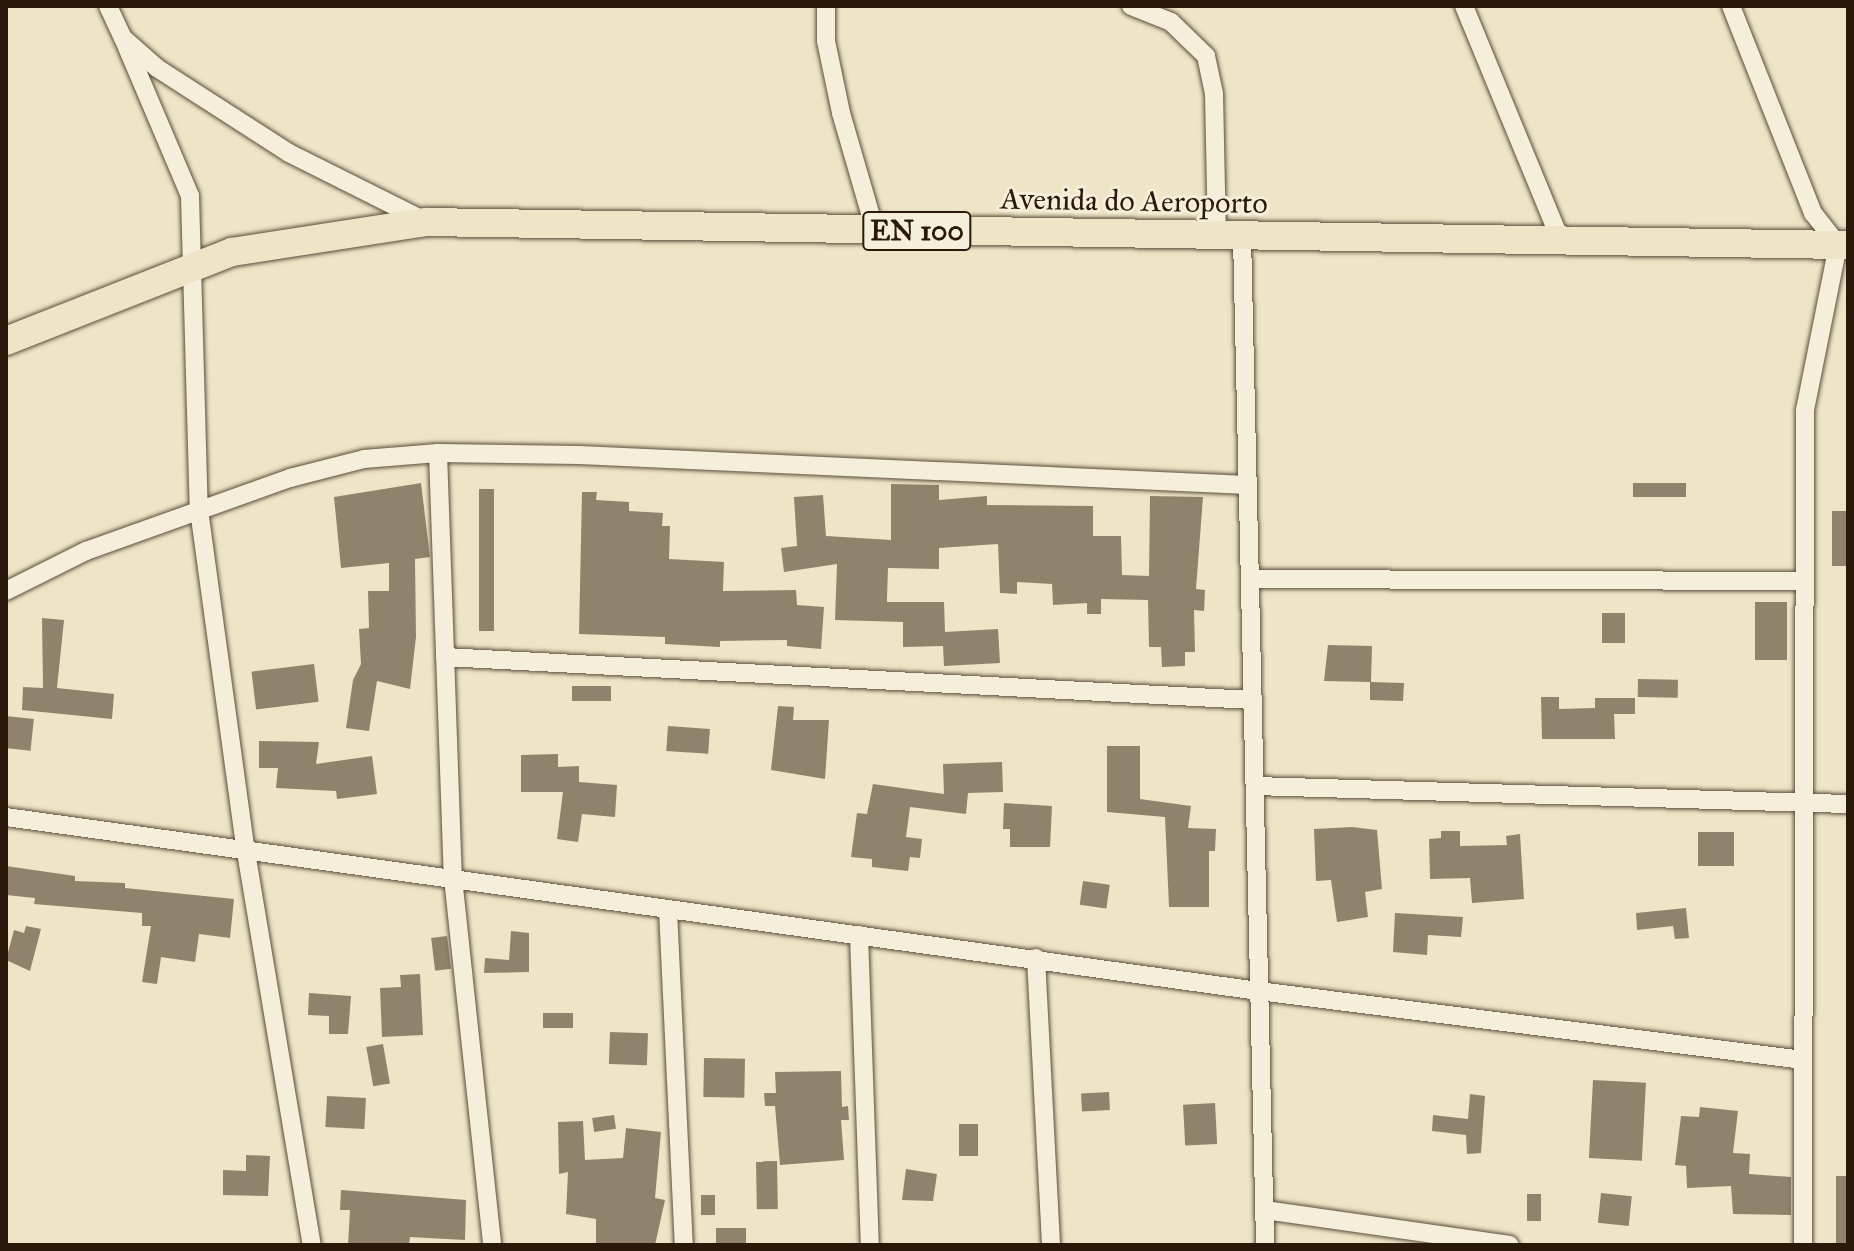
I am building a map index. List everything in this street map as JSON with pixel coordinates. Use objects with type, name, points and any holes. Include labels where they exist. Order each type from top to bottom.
[{"type":"main road","name":"Avenida do Aeroporto","points":[[6,341],[189,266],[277,242],[426,222],[1445,242],[1560,239],[1843,245]]},
{"type":"street","points":[[108,6],[190,196],[194,229],[189,266],[199,510],[246,852],[312,1245]]},
{"type":"street","points":[[826,6],[826,41],[841,113],[875,230]]},
{"type":"street","points":[[1131,6],[1171,22],[1206,56],[1214,94],[1229,236],[1247,485],[1265,1245]]},
{"type":"street","points":[[1464,6],[1560,239]]},
{"type":"street","points":[[1731,6],[1813,213],[1843,245],[1805,410],[1803,1245]]},
{"type":"street","points":[[123,38],[157,68],[289,153],[426,222]]},
{"type":"street","points":[[6,591],[86,551],[199,510],[364,459],[438,453],[1247,485]]},
{"type":"street","points":[[438,453],[453,878],[492,1245]]},
{"type":"street","points":[[1250,579],[1803,581]]},
{"type":"street","points":[[445,657],[1253,700]]},
{"type":"street","points":[[1255,786],[1848,804]]},
{"type":"street","points":[[6,817],[1259,991],[1803,1060]]},
{"type":"street","points":[[668,910],[684,1245]]},
{"type":"street","points":[[859,935],[870,1245]]},
{"type":"street","points":[[1036,958],[1051,1245]]},
{"type":"street","points":[[1265,1210],[1510,1245]]},
{"type":"building","points":[[421,483],[430,557],[415,559],[416,637],[410,689],[377,681],[369,731],[346,728],[353,680],[361,664],[359,629],[369,628],[368,591],[389,591],[389,563],[341,568],[334,497]]},
{"type":"building","points":[[1633,483],[1686,483],[1686,497],[1633,497]]},
{"type":"building","points":[[891,484],[939,485],[939,500],[987,496],[987,505],[1093,506],[1093,536],[1121,536],[1122,575],[1149,576],[1150,496],[1203,497],[1196,589],[1205,590],[1204,611],[1194,610],[1195,652],[1185,652],[1185,666],[1162,667],[1161,647],[1149,647],[1148,600],[1101,599],[1101,614],[1087,614],[1087,603],[1053,605],[1052,584],[1017,582],[1017,594],[1000,593],[998,544],[939,548],[939,569],[888,568],[887,602],[944,602],[945,632],[998,629],[1000,663],[944,666],[943,646],[903,647],[903,622],[835,620],[837,564],[784,572],[781,548],[797,546],[794,497],[823,495],[826,536],[891,540]]},
{"type":"building","points":[[479,489],[494,489],[494,631],[479,631]]},
{"type":"building","points":[[582,492],[597,492],[596,500],[629,502],[629,511],[663,513],[662,526],[670,526],[669,559],[724,562],[723,591],[796,590],[797,605],[824,607],[821,649],[787,646],[787,640],[720,641],[720,647],[665,644],[665,637],[579,634]]},
{"type":"building","points":[[1832,511],[1848,511],[1848,566],[1832,566]]},
{"type":"building","points":[[1755,602],[1787,602],[1787,660],[1755,660]]},
{"type":"building","points":[[1602,613],[1625,613],[1625,643],[1602,643]]},
{"type":"building","points":[[42,618],[64,620],[57,688],[114,694],[112,719],[22,710],[23,687],[43,688]]},
{"type":"building","points":[[1328,645],[1372,646],[1371,682],[1404,683],[1403,701],[1370,700],[1370,682],[1324,681]]},
{"type":"building","points":[[314,664],[319,702],[256,709],[251,672]]},
{"type":"building","points":[[1638,679],[1678,680],[1678,698],[1638,697]]},
{"type":"building","points":[[572,686],[611,686],[611,701],[572,701]]},
{"type":"building","points":[[1541,697],[1559,697],[1559,709],[1595,708],[1595,698],[1635,698],[1635,714],[1614,714],[1615,739],[1542,739]]},
{"type":"building","points":[[778,706],[794,707],[793,720],[829,720],[825,779],[771,770]]},
{"type":"building","points":[[6,716],[34,719],[31,751],[6,748]]},
{"type":"building","points":[[668,726],[710,729],[708,754],[666,751]]},
{"type":"building","points":[[259,741],[319,742],[316,764],[372,756],[377,794],[337,799],[336,791],[276,788],[278,768],[259,768]]},
{"type":"building","points":[[1107,746],[1140,746],[1140,799],[1191,806],[1188,828],[1216,829],[1215,851],[1209,851],[1209,907],[1169,907],[1165,817],[1107,812]]},
{"type":"building","points":[[558,754],[558,767],[579,766],[579,782],[617,785],[615,817],[582,814],[578,842],[557,839],[563,792],[521,792],[521,755]]},
{"type":"building","points":[[1002,762],[1003,792],[968,793],[966,814],[910,807],[906,837],[922,839],[920,858],[910,857],[908,871],[872,867],[872,859],[851,857],[857,813],[867,814],[873,784],[944,794],[943,764]]},
{"type":"building","points":[[1004,803],[1052,806],[1050,847],[1010,847],[1010,829],[1003,829]]},
{"type":"building","points":[[1352,827],[1377,830],[1382,889],[1365,892],[1368,917],[1337,922],[1331,880],[1316,881],[1314,829]]},
{"type":"building","points":[[1441,831],[1460,831],[1460,846],[1507,845],[1506,836],[1520,834],[1524,899],[1472,903],[1470,878],[1430,879],[1429,839],[1441,838]]},
{"type":"building","points":[[1698,832],[1734,832],[1734,866],[1698,866]]},
{"type":"building","points":[[6,866],[75,876],[75,881],[125,883],[125,888],[234,899],[230,938],[199,934],[195,962],[161,957],[157,984],[142,982],[151,926],[142,926],[142,913],[34,904],[35,898],[6,895]]},
{"type":"building","points":[[1083,881],[1110,885],[1106,909],[1080,905]]},
{"type":"building","points":[[1686,908],[1689,938],[1675,939],[1673,926],[1637,930],[1636,913]]},
{"type":"building","points":[[1395,913],[1463,917],[1461,937],[1428,935],[1427,955],[1393,952]]},
{"type":"building","points":[[26,926],[41,929],[30,971],[6,960],[14,930],[24,933]]},
{"type":"building","points":[[511,931],[529,933],[529,972],[484,973],[485,958],[509,960]]},
{"type":"building","points":[[447,936],[451,969],[435,971],[431,938]]},
{"type":"building","points":[[420,974],[423,1035],[382,1037],[380,988],[401,987],[400,975]]},
{"type":"building","points":[[309,993],[351,996],[348,1034],[329,1034],[329,1016],[308,1015]]},
{"type":"building","points":[[543,1013],[573,1013],[573,1028],[543,1028]]},
{"type":"building","points":[[610,1032],[648,1033],[647,1065],[609,1064]]},
{"type":"building","points":[[383,1044],[390,1083],[373,1086],[366,1047]]},
{"type":"building","points":[[704,1058],[745,1059],[744,1098],[703,1097]]},
{"type":"building","points":[[841,1071],[842,1107],[848,1106],[849,1120],[841,1120],[844,1160],[780,1165],[775,1106],[765,1106],[764,1093],[776,1093],[775,1072]]},
{"type":"building","points":[[1593,1080],[1646,1083],[1642,1161],[1589,1158]]},
{"type":"building","points":[[1109,1092],[1110,1110],[1082,1111],[1081,1093]]},
{"type":"building","points":[[1470,1094],[1485,1096],[1481,1153],[1467,1154],[1466,1135],[1432,1131],[1433,1115],[1468,1119]]},
{"type":"building","points":[[327,1096],[366,1098],[364,1129],[325,1127]]},
{"type":"building","points":[[1215,1103],[1217,1144],[1185,1146],[1183,1105]]},
{"type":"building","points":[[1700,1107],[1738,1111],[1733,1153],[1750,1154],[1749,1174],[1791,1177],[1791,1215],[1733,1214],[1731,1186],[1687,1188],[1686,1166],[1675,1165],[1681,1116],[1699,1117]]},
{"type":"building","points":[[614,1115],[616,1129],[594,1132],[592,1118]]},
{"type":"building","points":[[583,1121],[585,1160],[623,1158],[626,1128],[661,1132],[655,1198],[665,1200],[655,1245],[596,1245],[596,1219],[566,1214],[568,1172],[559,1174],[558,1122]]},
{"type":"building","points":[[959,1124],[978,1124],[978,1156],[959,1156]]},
{"type":"building","points":[[246,1155],[270,1156],[268,1196],[223,1195],[223,1170],[246,1171]]},
{"type":"building","points":[[756,1161],[777,1161],[778,1209],[757,1209]]},
{"type":"building","points":[[906,1169],[937,1174],[933,1201],[902,1200]]},
{"type":"building","points":[[1836,1176],[1848,1176],[1848,1245],[1836,1245]]},
{"type":"building","points":[[341,1190],[466,1200],[465,1240],[410,1237],[409,1245],[348,1245],[350,1210],[340,1210]]},
{"type":"building","points":[[1601,1193],[1632,1196],[1629,1226],[1598,1223]]},
{"type":"building","points":[[1527,1194],[1541,1194],[1541,1221],[1527,1221]]},
{"type":"building","points":[[701,1195],[715,1195],[715,1215],[701,1215]]},
{"type":"building","points":[[716,1228],[746,1228],[746,1245],[716,1245]]}]
